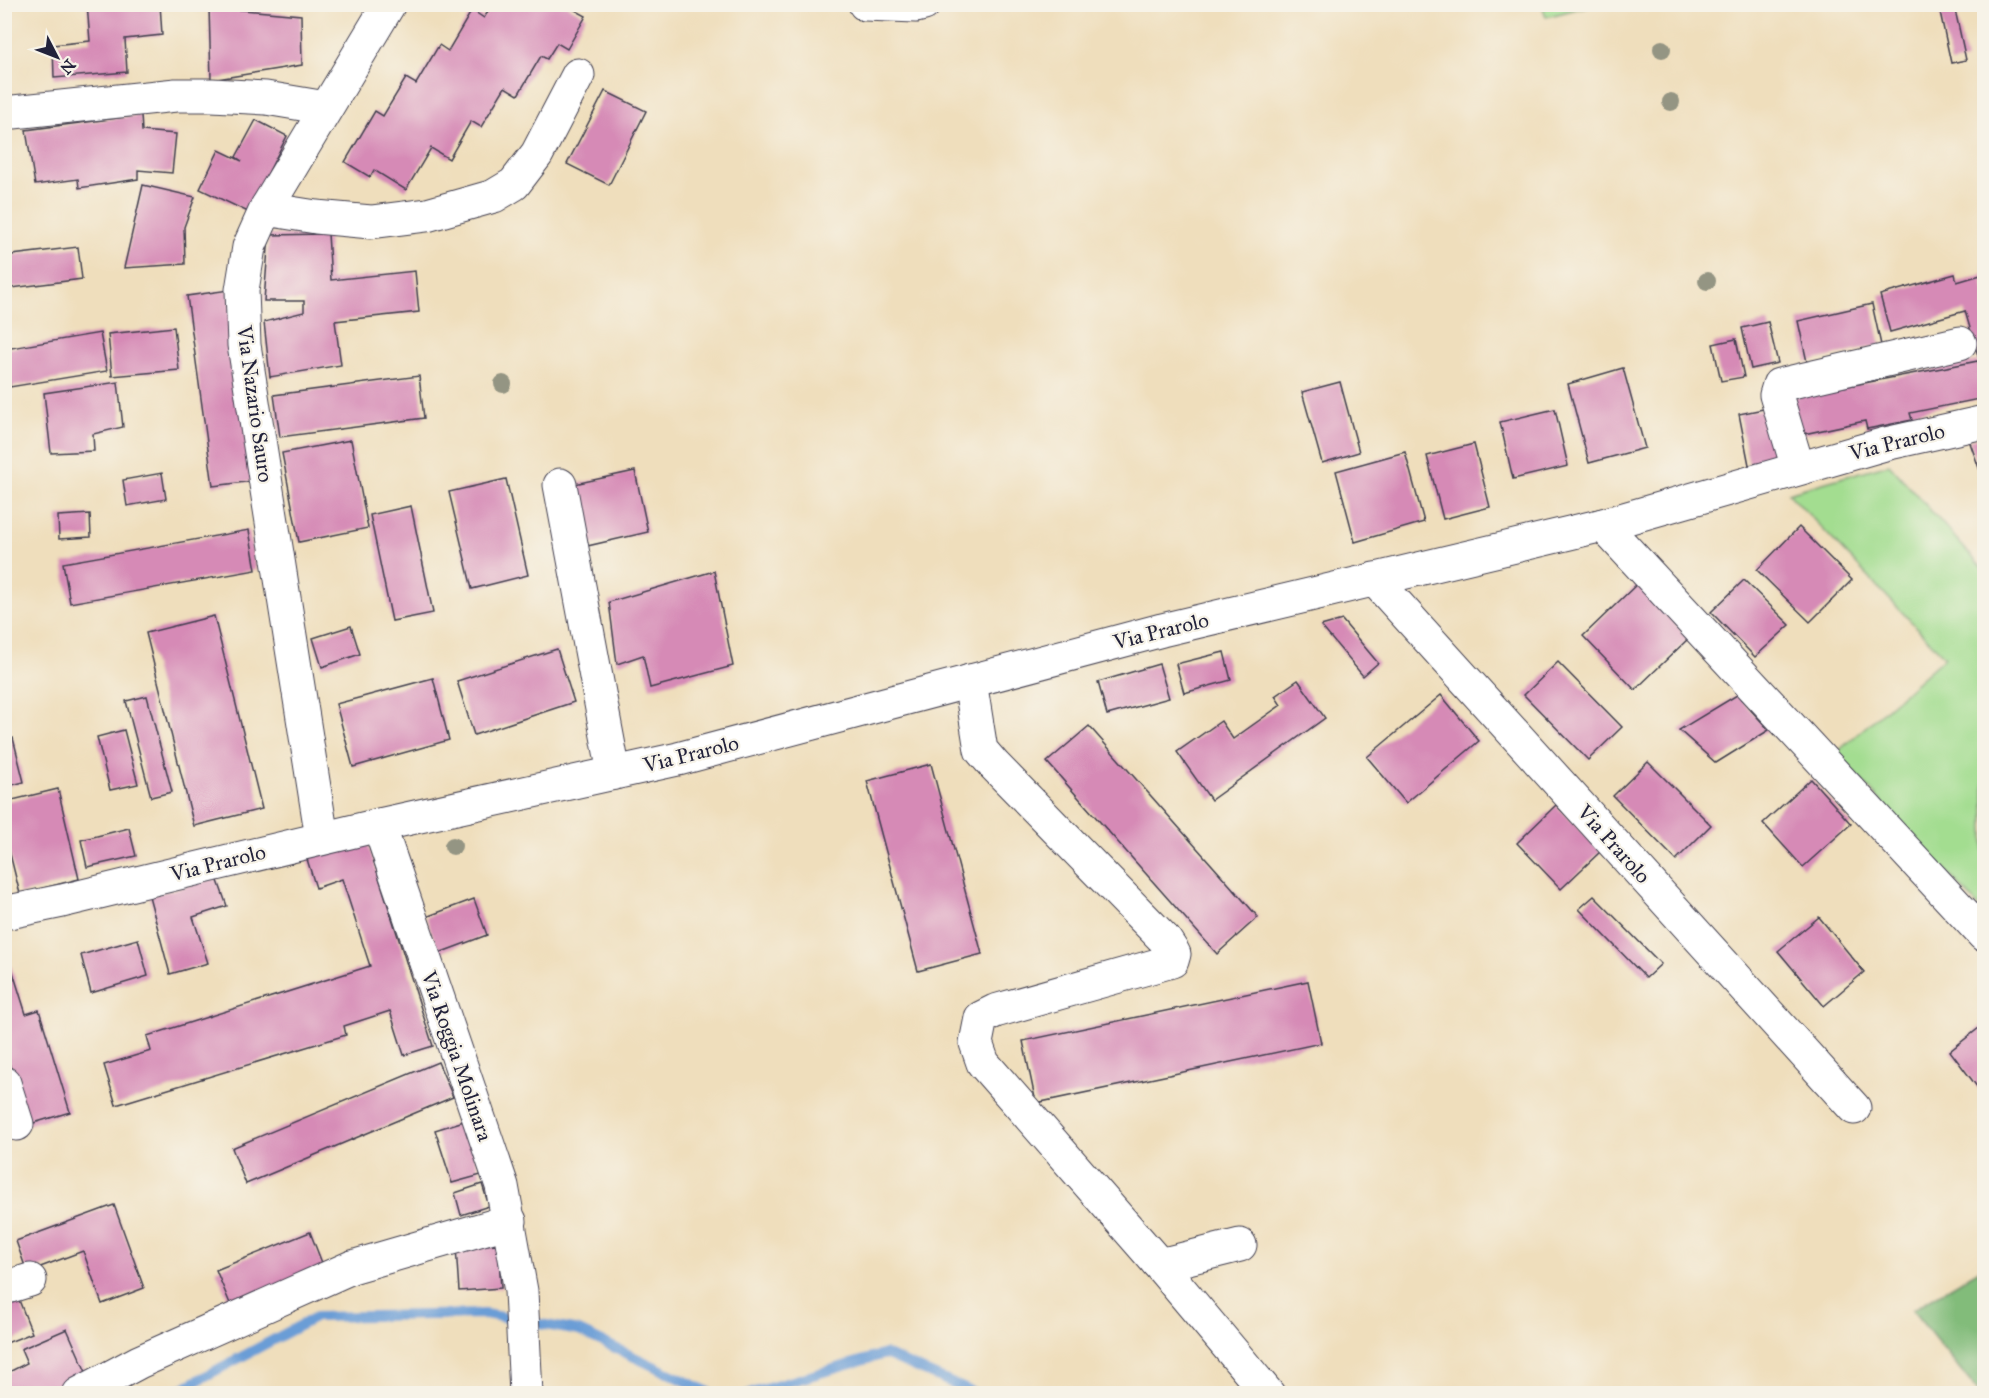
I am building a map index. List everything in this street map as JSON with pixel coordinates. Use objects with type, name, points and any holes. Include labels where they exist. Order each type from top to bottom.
[{"type":"street","name":"Via Nazario Sauro","points":[[322,838],[244,345],[242,290],[249,247],[267,207],[389,4]]},
{"type":"street","points":[[865,4],[916,6],[924,4]]},
{"type":"street","points":[[267,207],[278,211],[371,222],[427,215],[494,196],[514,184],[537,154],[578,75]]},
{"type":"street","points":[[4,113],[185,95],[266,98],[326,108]]},
{"type":"street","points":[[1798,468],[1776,395],[1779,385],[1960,343]]},
{"type":"street","name":"Via Prarolo","points":[[4,913],[322,838],[678,759],[1162,630],[1603,525],[1885,444],[1984,422]]},
{"type":"street","points":[[560,485],[614,773]]},
{"type":"street","points":[[1603,525],[1984,934]]},
{"type":"street","name":"Via Prarolo","points":[[1374,579],[1854,1108]]},
{"type":"street","points":[[970,681],[981,750],[1165,940],[1174,954],[1172,961],[995,1011],[981,1018],[976,1043],[983,1063],[1157,1262],[1268,1394]]},
{"type":"street","name":"Via Roggia Molinara","points":[[379,825],[502,1186],[521,1290],[526,1394]]},
{"type":"street","points":[[4,1083],[17,1124]]},
{"type":"street","points":[[79,1394],[139,1362],[352,1267],[510,1221]]},
{"type":"street","points":[[1157,1262],[1168,1263],[1240,1245]]},
{"type":"green space","points":[[1542,4],[1592,5],[1546,17]]},
{"type":"green space","points":[[1889,464],[1984,570],[1984,912],[1836,753],[1945,657],[1788,493]]},
{"type":"green space","points":[[1984,1267],[1984,1393],[1980,1394],[1912,1310]]},
{"type":"building","points":[[87,4],[160,4],[162,35],[125,39],[127,72],[54,78],[53,45],[90,41]]},
{"type":"building","points":[[492,5],[566,5],[586,16],[567,49],[557,43],[547,59],[541,56],[518,95],[505,87],[481,127],[471,121],[449,159],[431,148],[406,190],[374,170],[370,177],[345,162],[375,111],[383,116],[406,78],[416,84],[439,45],[448,51],[472,10],[484,18]]},
{"type":"building","points":[[1954,5],[1966,60],[1951,63],[1939,7]]},
{"type":"building","points":[[209,7],[301,15],[302,65],[211,80]]},
{"type":"building","points":[[605,91],[646,111],[609,185],[567,164]]},
{"type":"building","points":[[141,115],[142,131],[176,134],[172,173],[138,170],[138,179],[79,188],[78,179],[35,185],[26,130]]},
{"type":"building","points":[[256,120],[287,136],[248,212],[200,189],[219,150],[242,161],[236,157]]},
{"type":"building","points":[[143,185],[195,197],[184,227],[185,264],[124,268]]},
{"type":"building","points":[[328,234],[331,280],[415,271],[419,312],[335,321],[341,365],[270,377],[264,322],[304,312],[304,301],[264,301],[269,235]]},
{"type":"building","points":[[78,247],[82,279],[4,289],[4,256]]},
{"type":"building","points":[[1955,274],[1957,282],[1984,274],[1984,358],[1979,359],[1965,311],[1890,332],[1880,295]]},
{"type":"building","points":[[229,290],[253,481],[213,486],[187,296]]},
{"type":"building","points":[[1872,304],[1881,345],[1807,362],[1798,321]]},
{"type":"building","points":[[1768,322],[1778,363],[1751,369],[1742,328]]},
{"type":"building","points":[[174,327],[179,370],[112,376],[108,334]]},
{"type":"building","points":[[100,333],[107,371],[10,387],[5,349]]},
{"type":"building","points":[[1736,339],[1744,377],[1721,381],[1713,344]]},
{"type":"building","points":[[1978,361],[1984,398],[1910,413],[1912,420],[1867,429],[1865,421],[1799,435],[1792,397]]},
{"type":"building","points":[[1623,368],[1645,448],[1589,463],[1568,384]]},
{"type":"building","points":[[419,376],[424,418],[280,437],[274,395]]},
{"type":"building","points":[[118,382],[123,427],[93,434],[94,451],[51,453],[44,393]]},
{"type":"building","points":[[1340,382],[1359,452],[1322,463],[1302,392]]},
{"type":"building","points":[[1773,407],[1783,458],[1749,465],[1739,414]]},
{"type":"building","points":[[1555,409],[1568,466],[1513,479],[1500,422]]},
{"type":"building","points":[[1984,435],[1984,482],[1969,440]]},
{"type":"building","points":[[351,440],[368,528],[299,542],[282,453]]},
{"type":"building","points":[[1474,444],[1490,507],[1443,519],[1427,456]]},
{"type":"building","points":[[1405,452],[1424,522],[1355,542],[1336,471]]},
{"type":"building","points":[[635,471],[648,532],[583,547],[570,485]]},
{"type":"building","points":[[162,473],[166,499],[127,506],[123,480]]},
{"type":"building","points":[[506,479],[528,575],[472,589],[449,492]]},
{"type":"building","points":[[411,506],[433,613],[392,621],[370,515]]},
{"type":"building","points":[[90,514],[91,537],[59,539],[58,516]]},
{"type":"building","points":[[1799,527],[1852,580],[1810,622],[1757,570]]},
{"type":"building","points":[[249,530],[256,570],[70,603],[63,563]]},
{"type":"building","points":[[714,571],[733,666],[650,688],[643,655],[617,664],[609,602]]},
{"type":"building","points":[[1744,580],[1790,625],[1755,657],[1711,612]]},
{"type":"building","points":[[1637,584],[1689,638],[1635,690],[1583,636]]},
{"type":"building","points":[[214,616],[262,809],[194,826],[146,633]]},
{"type":"building","points":[[1342,620],[1378,663],[1363,676],[1321,626]]},
{"type":"building","points":[[351,626],[360,654],[322,667],[313,638]]},
{"type":"building","points":[[557,649],[574,702],[474,735],[457,681]]},
{"type":"building","points":[[1224,652],[1231,680],[1184,693],[1176,664]]},
{"type":"building","points":[[1558,662],[1622,727],[1588,760],[1524,695]]},
{"type":"building","points":[[1159,664],[1169,698],[1107,715],[1098,682]]},
{"type":"building","points":[[433,678],[449,740],[353,767],[336,704]]},
{"type":"building","points":[[1298,680],[1325,718],[1211,800],[1177,752],[1221,721],[1233,739],[1281,705],[1275,696]]},
{"type":"building","points":[[1441,695],[1479,741],[1406,803],[1367,757]]},
{"type":"building","points":[[1737,695],[1769,730],[1716,763],[1679,730]]},
{"type":"building","points":[[147,696],[172,792],[151,797],[126,701]]},
{"type":"building","points":[[1089,726],[1258,917],[1217,954],[1047,762]]},
{"type":"building","points":[[124,730],[138,784],[110,790],[97,737]]},
{"type":"building","points":[[13,738],[24,782],[4,787],[4,741]]},
{"type":"building","points":[[1648,762],[1711,825],[1676,860],[1613,796]]},
{"type":"building","points":[[931,764],[982,954],[918,971],[867,781]]},
{"type":"building","points":[[1811,779],[1851,824],[1803,867],[1763,823]]},
{"type":"building","points":[[58,789],[79,879],[20,894],[4,830],[4,802]]},
{"type":"building","points":[[1556,805],[1601,851],[1561,889],[1517,843]]},
{"type":"building","points":[[129,828],[136,856],[87,867],[81,840]]},
{"type":"building","points":[[366,837],[433,1046],[404,1055],[390,1011],[344,1026],[346,1035],[116,1105],[104,1065],[151,1051],[147,1036],[370,966],[342,879],[316,888],[306,856]]},
{"type":"building","points":[[217,878],[227,906],[193,917],[208,963],[170,974],[149,896]]},
{"type":"building","points":[[1594,896],[1661,964],[1646,978],[1579,909]]},
{"type":"building","points":[[474,899],[487,935],[439,953],[426,917]]},
{"type":"building","points":[[1819,917],[1864,972],[1824,1006],[1778,951]]},
{"type":"building","points":[[138,939],[148,976],[91,993],[81,955]]},
{"type":"building","points":[[11,966],[26,1014],[39,1010],[70,1112],[27,1125],[5,1049],[5,968]]},
{"type":"building","points":[[1308,981],[1321,1043],[1036,1103],[1023,1041]]},
{"type":"building","points":[[1984,1024],[1984,1096],[1950,1051]]},
{"type":"building","points":[[438,1062],[453,1097],[246,1184],[232,1148]]},
{"type":"building","points":[[464,1121],[481,1175],[452,1183],[435,1130]]},
{"type":"building","points":[[482,1184],[489,1206],[461,1215],[455,1193]]},
{"type":"building","points":[[114,1205],[144,1288],[102,1304],[83,1251],[27,1272],[16,1241]]},
{"type":"building","points":[[310,1232],[324,1268],[231,1306],[216,1270]]},
{"type":"building","points":[[498,1244],[501,1288],[459,1291],[456,1247]]},
{"type":"building","points":[[15,1290],[32,1333],[4,1344],[4,1295]]},
{"type":"building","points":[[67,1329],[90,1381],[60,1394],[5,1394],[5,1374],[27,1363],[21,1349]]},
{"type":"waterway","points":[[172,1394],[316,1317],[485,1314],[579,1331],[713,1394]]},
{"type":"waterway","points":[[748,1394],[885,1354],[977,1394]]}]
